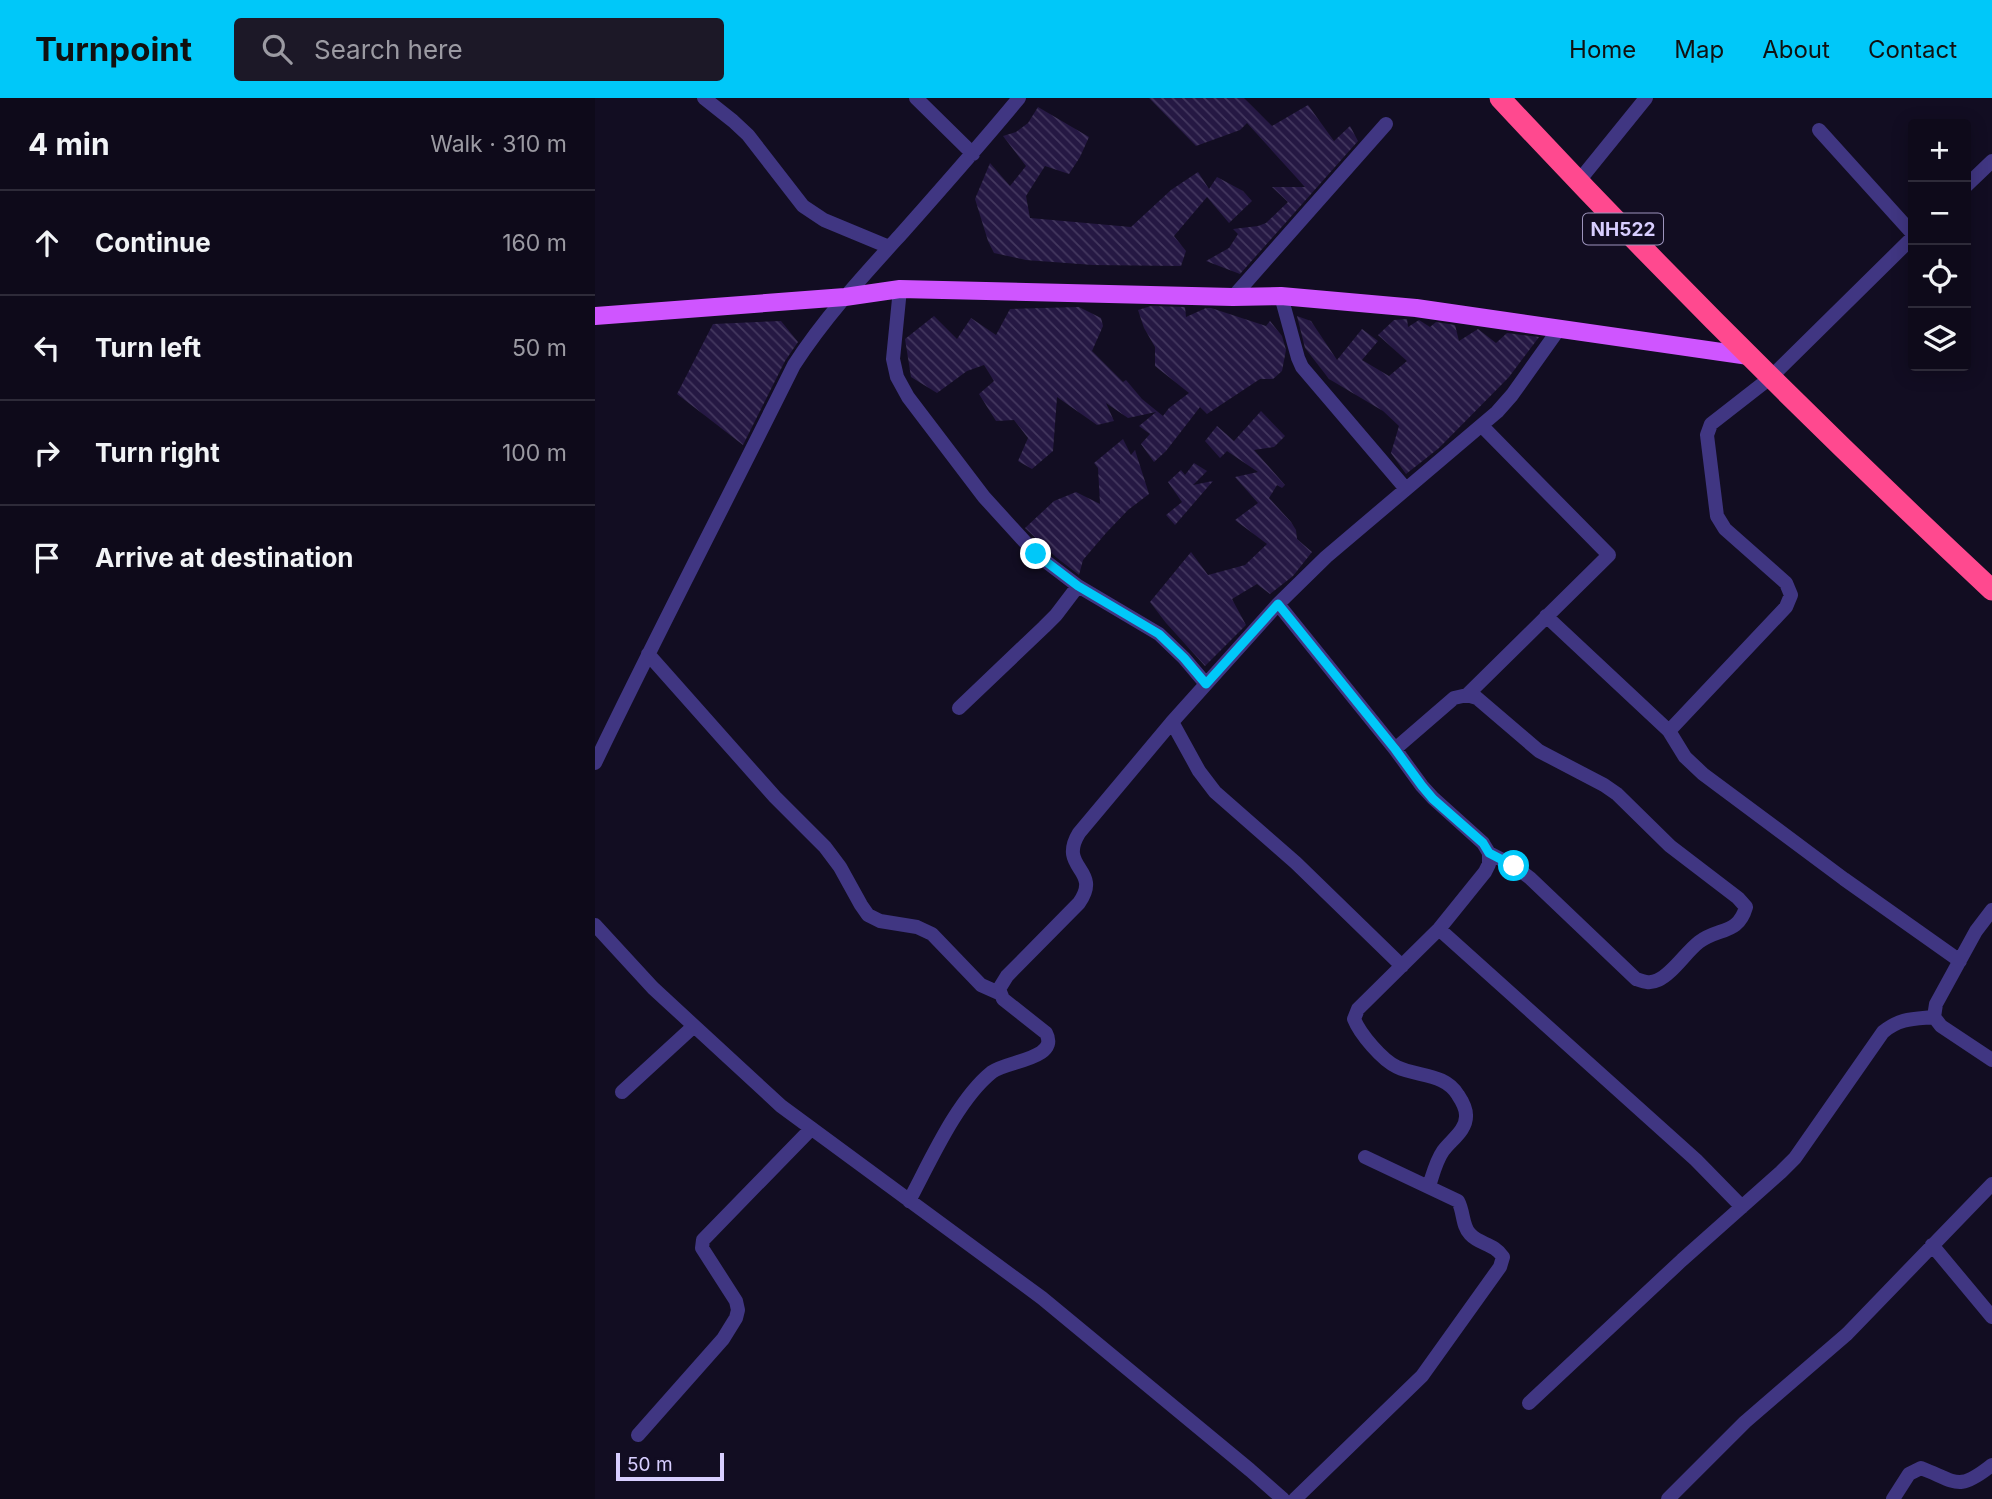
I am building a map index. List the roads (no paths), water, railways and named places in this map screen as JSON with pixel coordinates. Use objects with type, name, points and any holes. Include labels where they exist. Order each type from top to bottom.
[{"type":"highway","name":"NH522","points":[[1500,98],[1578,182],[1770,378],[1992,590]]},
{"type":"main road","points":[[595,317],[845,297],[900,289],[1281,296],[1416,308],[1749,356]]},
{"type":"street","points":[[704,98],[748,135],[803,206],[824,220],[889,247]]},
{"type":"street","points":[[916,98],[973,154]]},
{"type":"street","points":[[595,763],[794,365],[845,297],[973,154],[1019,98]]},
{"type":"street","points":[[1578,182],[1646,98]]},
{"type":"street","points":[[1234,297],[1386,124]]},
{"type":"street","points":[[1819,130],[1908,230]]},
{"type":"street","points":[[1970,182],[1992,161]]},
{"type":"street","points":[[1669,731],[1786,607],[1791,595],[1786,583],[1725,529],[1717,516],[1706,435],[1711,424],[1770,378],[1908,241]]},
{"type":"street","points":[[900,289],[893,359],[901,386],[984,497],[1036,554],[1078,586],[1159,634],[1206,684]]},
{"type":"street","points":[[1281,296],[1302,367],[1406,489]]},
{"type":"street","points":[[999,993],[1007,976],[1083,897],[1087,884],[1072,856],[1074,841],[1172,722],[1278,604],[1326,557],[1482,426],[1512,395],[1559,329]]},
{"type":"street","points":[[1467,695],[1609,555],[1482,426]]},
{"type":"street","points":[[959,708],[1044,628],[1078,586]]},
{"type":"street","points":[[1278,604],[1433,799],[1483,843],[1489,853],[1489,864],[1485,872],[1440,929],[1358,1009],[1354,1019],[1359,1029],[1385,1059],[1396,1067],[1442,1079],[1454,1088],[1462,1102],[1467,1116],[1463,1129],[1443,1151],[1429,1186]]},
{"type":"street","points":[[1546,616],[1669,731],[1685,757],[1703,774],[1960,961]]},
{"type":"street","points":[[648,654],[775,797],[825,848],[841,867],[868,915],[880,921],[918,927],[932,934],[981,985],[999,993],[1009,1005],[1049,1038],[1047,1046],[1034,1058],[1004,1065],[981,1082],[957,1114],[909,1201]]},
{"type":"street","points":[[1395,749],[1454,698],[1467,695],[1478,698],[1539,751],[1617,794],[1669,846],[1746,907],[1742,920],[1731,928],[1709,935],[1661,979],[1649,983],[1636,979],[1530,878],[1489,853]]},
{"type":"street","points":[[1172,722],[1199,771],[1215,792],[1296,863],[1402,966]]},
{"type":"street","points":[[1992,910],[1976,931],[1936,1004],[1934,1017],[1941,1026],[1992,1060]]},
{"type":"street","points":[[595,925],[653,988],[781,1106],[1042,1298],[1283,1499]]},
{"type":"street","points":[[1440,929],[1696,1160],[1742,1207]]},
{"type":"street","points":[[1529,1403],[1795,1158],[1883,1032],[1893,1024],[1905,1020],[1934,1017]]},
{"type":"street","points":[[622,1092],[694,1026]]},
{"type":"street","points":[[638,1435],[714,1351],[736,1318],[736,1301],[702,1248],[703,1240],[811,1129]]},
{"type":"street","points":[[1295,1499],[1422,1376],[1500,1267],[1503,1257],[1498,1249],[1472,1237],[1465,1228],[1463,1210],[1458,1201],[1365,1157]]},
{"type":"street","points":[[1668,1499],[1745,1422],[1847,1334],[1992,1184]]},
{"type":"street","points":[[1932,1245],[1992,1317]]},
{"type":"street","points":[[1893,1499],[1909,1474],[1921,1468],[1954,1482],[1968,1482],[1992,1465]]}]
